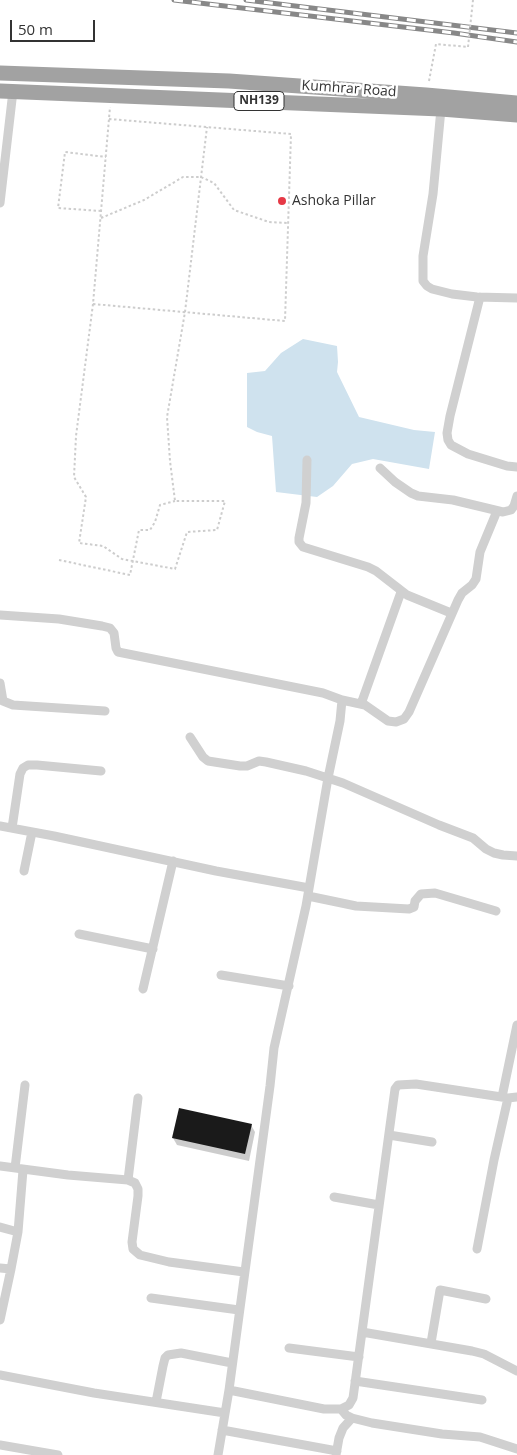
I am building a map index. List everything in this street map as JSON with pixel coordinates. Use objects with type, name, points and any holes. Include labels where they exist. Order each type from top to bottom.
[{"type":"highway","name":"Kumhrar Road","points":[[0,72],[229,81],[426,94],[517,103]]},
{"type":"highway","points":[[70,93],[71,74]]},
{"type":"highway","name":"Kumhrar Road","points":[[6,91],[441,109],[517,115]]},
{"type":"street","points":[[0,202],[6,91]]},
{"type":"street","points":[[441,109],[433,194],[423,256],[423,281],[432,289],[459,295],[517,298]]},
{"type":"street","points":[[480,297],[450,416],[447,433],[448,440],[451,446],[463,452],[507,466],[517,467]]},
{"type":"street","points":[[307,460],[306,503],[298,538],[303,547],[368,567],[376,571],[401,592],[414,599],[452,613]]},
{"type":"street","points":[[380,468],[395,482],[418,496],[453,500],[503,512],[511,510],[517,496]]},
{"type":"street","points":[[0,615],[59,619],[110,628],[114,633],[118,652],[123,654],[323,693],[361,704],[373,709],[388,721],[396,722],[404,719],[409,712],[462,593],[476,579],[480,552],[497,511]]},
{"type":"street","points":[[361,704],[401,592]]},
{"type":"street","points":[[0,683],[3,701],[13,705],[105,711]]},
{"type":"street","points":[[218,1455],[229,1390],[274,1048],[308,892],[340,721],[342,700]]},
{"type":"street","points":[[190,737],[203,757],[208,761],[240,766],[247,766],[259,761],[306,771],[328,778],[473,838],[494,853],[517,856]]},
{"type":"street","points":[[12,828],[20,774],[23,768],[28,765],[37,765],[101,771]]},
{"type":"street","points":[[0,826],[173,861],[361,906],[409,909],[414,907],[415,901],[421,894],[435,893],[496,911]]},
{"type":"street","points":[[24,871],[32,832]]},
{"type":"street","points":[[143,989],[173,861]]},
{"type":"street","points":[[79,934],[153,949]]},
{"type":"street","points":[[221,975],[289,986]]},
{"type":"street","points":[[477,1249],[494,1160],[509,1097],[517,1025]]},
{"type":"street","points":[[229,1390],[324,1409],[341,1409],[350,1405],[353,1398],[395,1090],[398,1085],[416,1084],[509,1097]]},
{"type":"street","points":[[0,1320],[18,1232],[19,1169],[25,1085]]},
{"type":"street","points":[[128,1180],[138,1098]]},
{"type":"street","points":[[389,1135],[432,1142]]},
{"type":"street","points":[[0,1166],[128,1180],[135,1183],[138,1189],[138,1196],[132,1242],[133,1249],[140,1254],[169,1262],[244,1272]]},
{"type":"street","points":[[334,1197],[380,1205]]},
{"type":"street","points":[[0,1227],[18,1232]]},
{"type":"street","points":[[0,1268],[11,1269]]},
{"type":"street","points":[[430,1343],[440,1290],[486,1299]]},
{"type":"street","points":[[151,1298],[239,1310]]},
{"type":"street","points":[[362,1332],[484,1354],[517,1371]]},
{"type":"street","points":[[289,1348],[358,1357]]},
{"type":"street","points":[[156,1402],[165,1358],[168,1355],[181,1353],[232,1363]]},
{"type":"street","points":[[0,1375],[225,1413]]},
{"type":"street","points":[[355,1381],[482,1400]]},
{"type":"street","points":[[341,1409],[352,1418],[372,1423],[442,1434],[480,1437],[517,1449]]},
{"type":"street","points":[[222,1430],[337,1453],[344,1428],[352,1418]]},
{"type":"street","points":[[0,1445],[58,1455]]},
{"type":"path","points":[[426,94],[436,44],[468,47],[473,0]]},
{"type":"path","points":[[59,560],[130,575],[133,561],[139,530],[150,530],[155,522],[160,505],[175,501],[226,501],[217,530],[187,532],[175,569],[133,561],[122,558],[103,546],[79,543],[86,498],[74,477],[76,436],[93,304],[109,119],[291,134],[285,321],[93,304]]},
{"type":"path","points":[[175,501],[167,417],[184,312],[207,127]]},
{"type":"path","points":[[101,211],[58,208],[65,152],[106,157]]},
{"type":"path","points":[[101,218],[144,200],[183,177],[201,177],[214,183],[234,210],[269,222],[288,223]]},
{"type":"water","points":[[303,339],[337,346],[337,372],[359,417],[414,430],[435,432],[429,469],[373,459],[352,464],[333,486],[317,497],[276,492],[272,436],[247,427],[247,373],[265,371],[281,353]]},
{"type":"building","points":[[179,1108],[252,1124],[245,1154],[172,1138]]},
{"type":"railway","points":[[174,0],[517,42]]},
{"type":"railway","points":[[246,0],[517,33]]},
{"type":"place","name":"Ashoka Pillar","points":[[282,201]]}]
